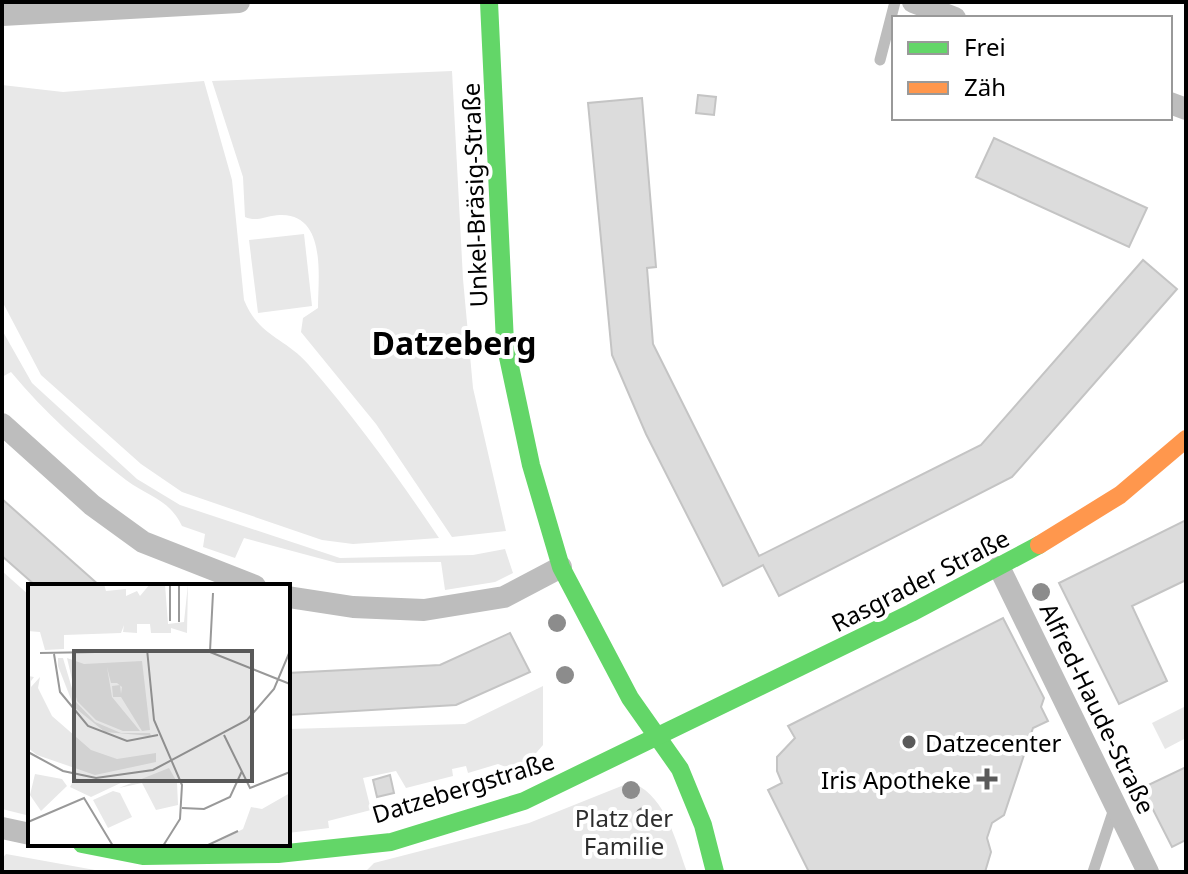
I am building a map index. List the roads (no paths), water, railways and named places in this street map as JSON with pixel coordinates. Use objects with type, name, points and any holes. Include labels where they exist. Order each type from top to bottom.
[{"type":"street","points":[[2,15],[239,2]]},
{"type":"street","name":"Unkel-Bräsig-Straße","points":[[489,2],[505,343],[531,465],[561,567],[630,698],[680,769],[715,872]]},
{"type":"street","points":[[913,2],[950,16]]},
{"type":"street","points":[[2,424],[92,505],[143,542],[250,584]]},
{"type":"street","name":"Rasgrader Straße","points":[[659,737],[999,567],[1095,512],[1186,439]]},
{"type":"street","points":[[290,597],[353,607],[424,610],[504,597],[561,567]]},
{"type":"street","name":"Alfred-Haude-Straße","points":[[999,567],[1148,872]]},
{"type":"street","name":"Datzebergstraße","points":[[92,846],[143,856],[211,857],[278,854],[391,842],[524,801],[659,737]]},
{"type":"street","points":[[2,828],[28,834]]},
{"type":"lane","points":[[880,60],[895,2]]},
{"type":"lane","points":[[1093,872],[1113,812],[1119,809]]},
{"type":"place","name":"Datzecenter","points":[[909,742]]},
{"type":"place","name":"Iris Apotheke","points":[[987,779]]},
{"type":"district","name":"Datzeberg","points":[[454,342]]},
{"type":"park label","name":"Platz der Familie","points":[[624,831]]}]
